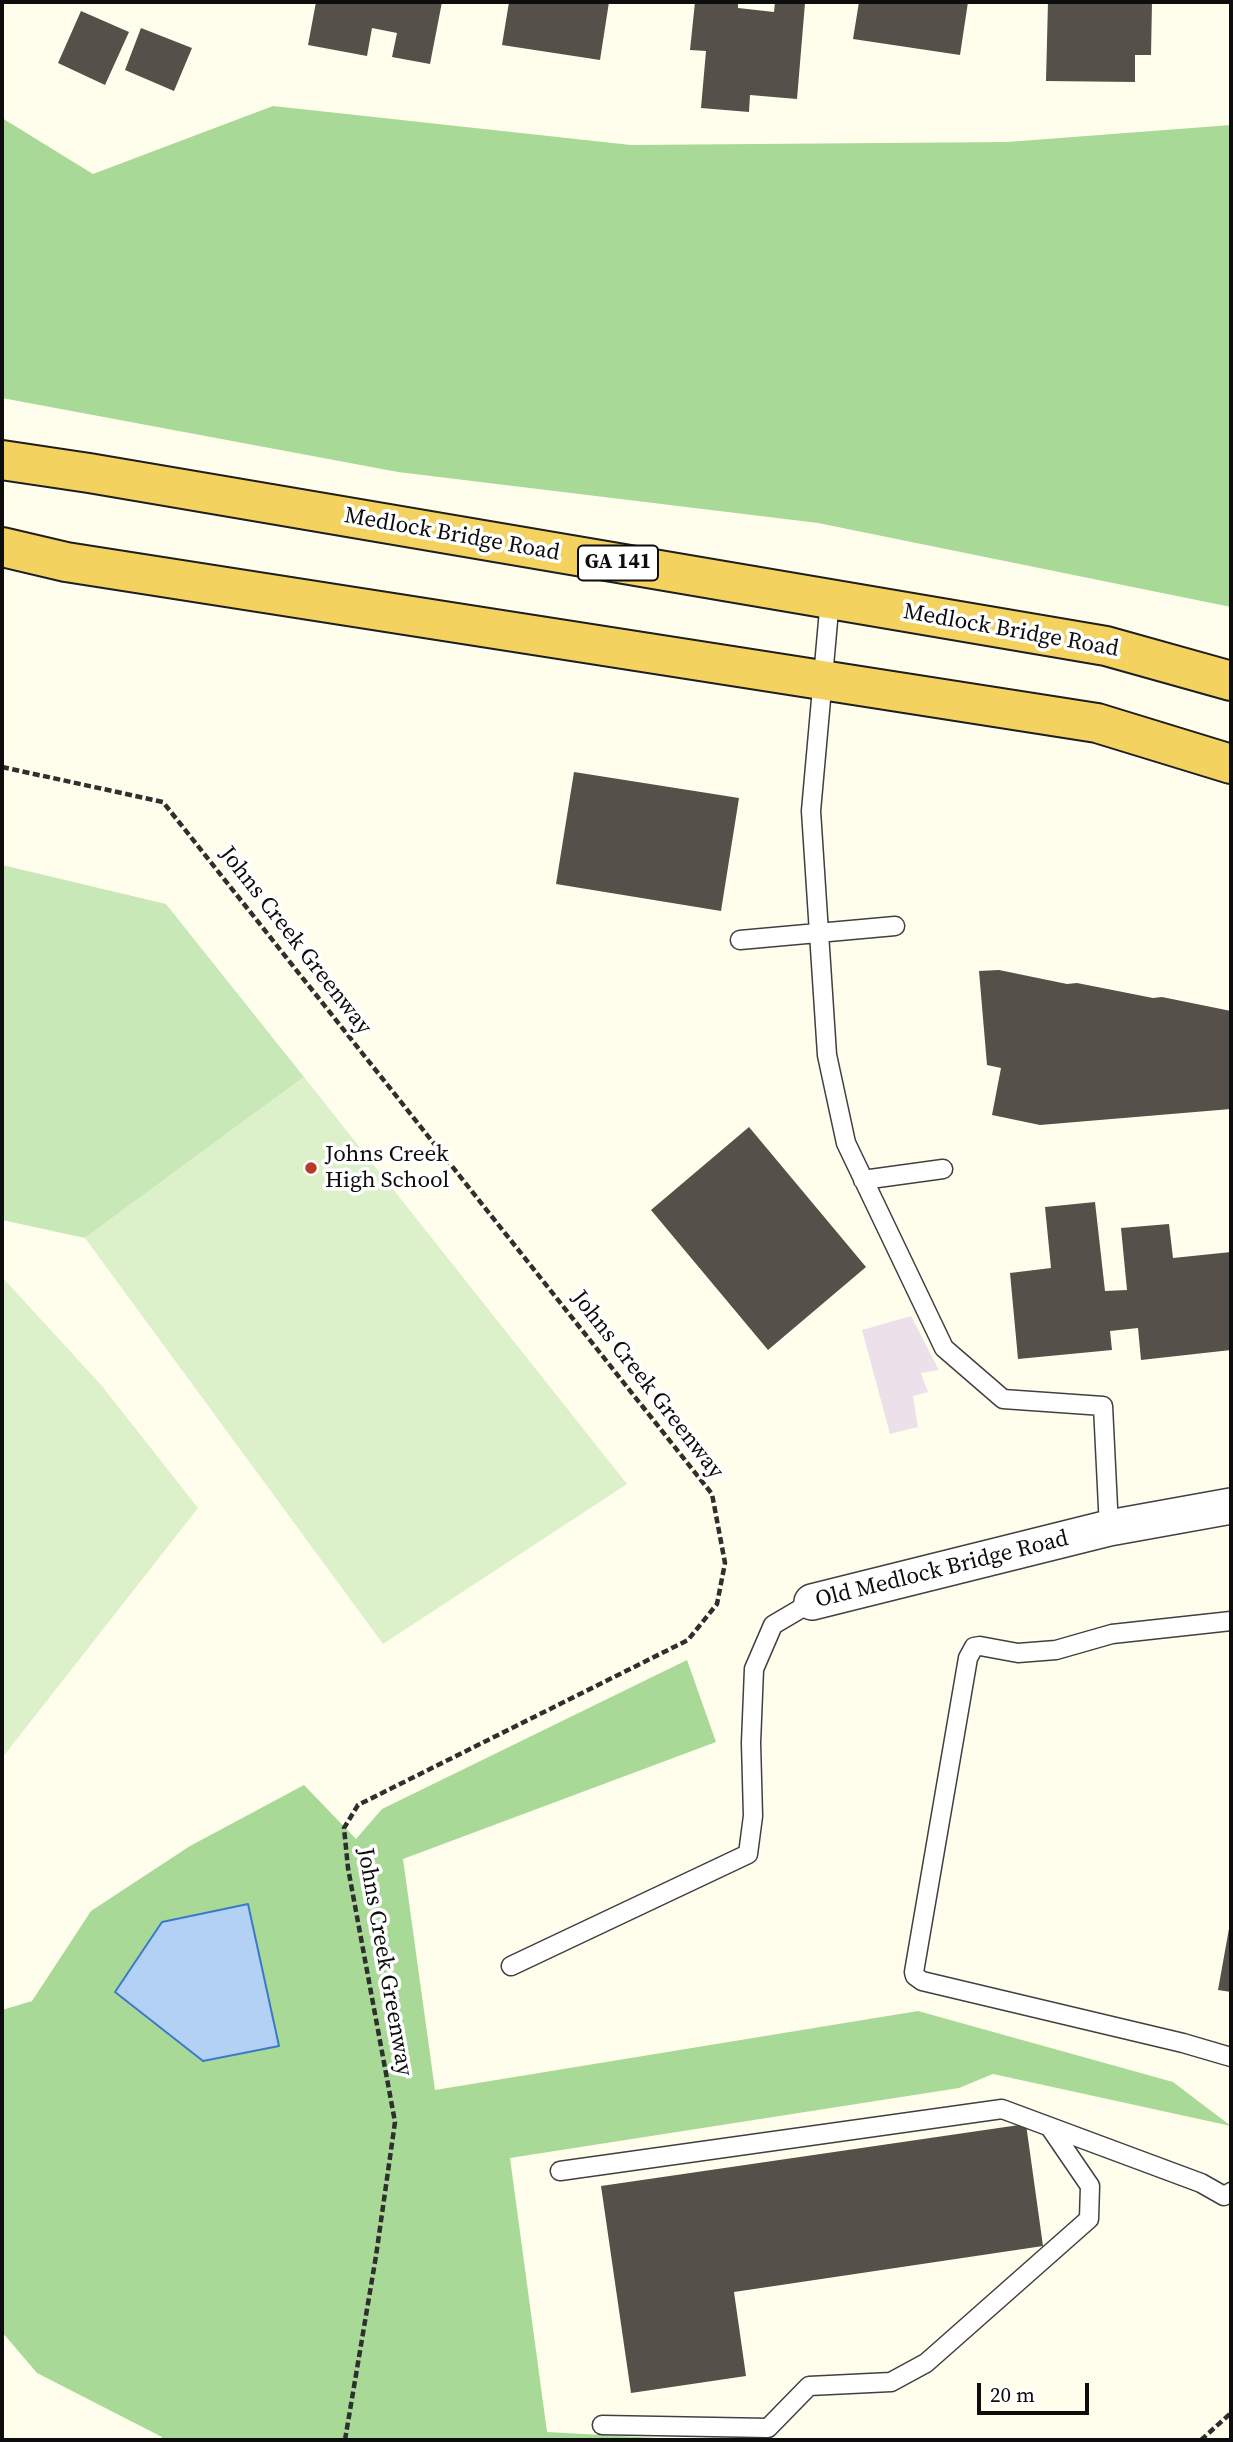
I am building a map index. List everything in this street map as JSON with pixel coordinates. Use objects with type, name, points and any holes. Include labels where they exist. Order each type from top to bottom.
[{"type":"highway","name":"Medlock Bridge Road","points":[[2,460],[1107,646],[1231,681]]},
{"type":"highway","points":[[2,547],[66,562],[1097,723],[1231,764]]},
{"type":"street","name":"Old Medlock Bridge Road","points":[[812,1602],[1109,1528],[1231,1506]]},
{"type":"lane","points":[[830,599],[811,811],[827,1055],[846,1143],[944,1348],[1003,1399],[1103,1406],[1109,1528]]},
{"type":"lane","points":[[740,940],[895,926]]},
{"type":"lane","points":[[863,1180],[943,1169]]},
{"type":"lane","name":"Old Medlock Bridge Road","points":[[512,1966],[748,1854],[753,1816],[751,1743],[754,1670],[773,1625],[812,1602]]},
{"type":"lane","points":[[1231,1621],[1112,1634],[1056,1650],[1018,1653],[974,1647],[968,1658],[914,1972],[922,1981],[1183,2043],[1231,2057]]},
{"type":"lane","points":[[560,2171],[1002,2109],[1201,2183],[1224,2196],[1231,2192]]},
{"type":"lane","points":[[602,2425],[768,2428],[808,2386],[891,2382],[926,2363],[1089,2219],[1090,2186],[1051,2129]]},
{"type":"path","name":"Johns Creek Greenway","points":[[2,767],[163,802],[712,1494],[725,1563],[718,1604],[688,1640],[358,1805],[344,1828],[348,1868],[395,2122],[345,2440]]},
{"type":"path","points":[[1201,2440],[1231,2413]]},
{"type":"shaded area","points":[[911,1316],[939,1370],[921,1373],[928,1392],[913,1396],[918,1427],[890,1434],[862,1330]]},
{"type":"green space","points":[[273,106],[631,145],[1007,142],[1231,125],[1231,607],[818,523],[398,472],[2,398],[2,118],[93,174]]},
{"type":"green space","points":[[2,865],[166,904],[304,1077],[85,1238],[2,1220]]},
{"type":"green space","points":[[304,1077],[627,1484],[383,1644],[85,1238]]},
{"type":"green space","points":[[2,1277],[102,1386],[198,1508],[2,1758]]},
{"type":"green space","points":[[687,1660],[716,1742],[403,1859],[435,2090],[918,2011],[1173,2082],[1231,2126],[993,2074],[959,2088],[510,2158],[547,2432],[693,2440],[161,2440],[162,2437],[37,2373],[2,2332],[2,2010],[32,2001],[91,1911],[190,1846],[304,1785],[356,1839],[382,1809]]},
{"type":"water","points":[[248,1904],[279,2046],[203,2061],[115,1992],[162,1922]]},
{"type":"building","points":[[316,2],[442,2],[430,64],[392,57],[397,33],[372,28],[367,56],[308,45]]},
{"type":"building","points":[[509,2],[609,2],[600,60],[502,45]]},
{"type":"building","points":[[695,2],[738,2],[738,8],[774,12],[775,2],[805,3],[797,99],[750,95],[749,112],[701,108],[706,51],[690,50]]},
{"type":"building","points":[[859,2],[968,2],[960,55],[853,39]]},
{"type":"building","points":[[1048,2],[1152,2],[1151,55],[1135,55],[1135,82],[1046,81]]},
{"type":"building","points":[[81,11],[129,32],[105,85],[58,63]]},
{"type":"building","points":[[141,28],[192,48],[174,91],[125,70]]},
{"type":"building","points":[[574,772],[739,798],[721,911],[556,884]]},
{"type":"building","points":[[999,970],[1231,1011],[1231,1109],[1040,1125],[992,1115],[1001,1068],[987,1065],[979,971]]},
{"type":"building","points":[[749,1127],[866,1267],[768,1350],[651,1210]]},
{"type":"building","points":[[1095,1202],[1105,1291],[1127,1290],[1121,1228],[1169,1224],[1173,1258],[1231,1252],[1231,1350],[1141,1360],[1138,1328],[1110,1331],[1112,1350],[1018,1359],[1010,1273],[1051,1268],[1045,1207]]},
{"type":"building","points":[[1231,1924],[1231,1992],[1218,1990]]},
{"type":"building","points":[[1026,2124],[1043,2246],[734,2292],[746,2376],[631,2393],[601,2186]]},
{"type":"place","name":"Johns Creek High School","points":[[311,1168]]}]
